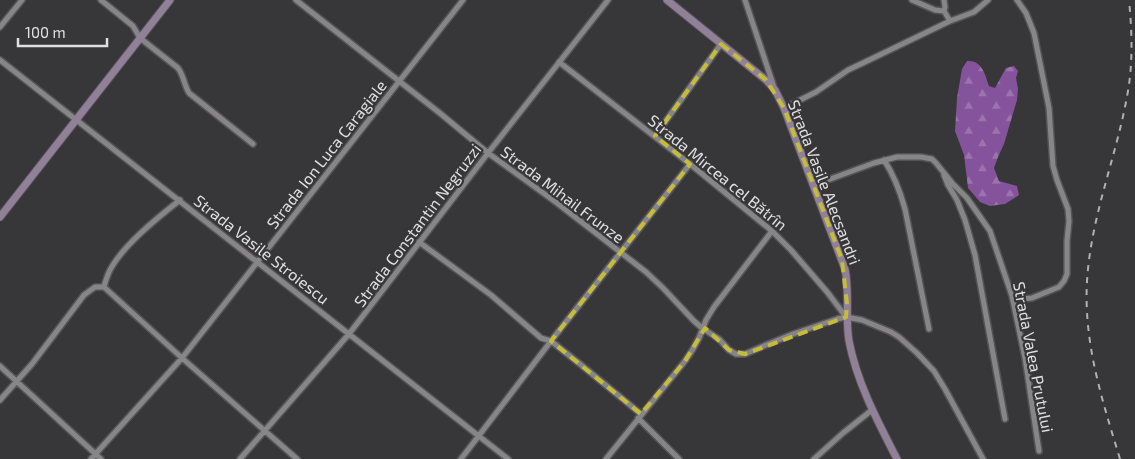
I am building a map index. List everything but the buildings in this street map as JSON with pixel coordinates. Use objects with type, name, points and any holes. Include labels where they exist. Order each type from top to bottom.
[{"type":"main road","points":[[0,217],[170,0]]},
{"type":"main road","points":[[667,0],[760,75],[775,90]]},
{"type":"main road","name":"Strada Vasile Alecsandri","points":[[775,90],[784,108],[845,268],[848,290],[846,317],[852,356],[858,375],[872,410],[897,459]]},
{"type":"street","points":[[0,27],[22,0]]},
{"type":"street","points":[[101,0],[133,26],[140,38],[182,72],[189,93],[253,144]]},
{"type":"street","name":"Strada Mihail Frunze","points":[[296,0],[488,153],[621,252],[663,288],[702,328],[719,339],[729,350],[741,355],[836,319],[846,317]]},
{"type":"street","name":"Strada Ion Luca Caragiale","points":[[91,459],[182,358],[463,0]]},
{"type":"street","name":"Strada Constantin Negruzzi","points":[[240,459],[349,334],[608,0]]},
{"type":"street","name":"Strada Vasile Alecsandri","points":[[745,0],[775,90]]},
{"type":"street","points":[[912,0],[935,10],[944,10]]},
{"type":"street","points":[[944,0],[946,6],[944,10],[950,21]]},
{"type":"street","points":[[784,108],[816,92],[848,70],[950,21],[974,12],[988,0]]},
{"type":"street","points":[[1012,296],[1022,299],[1032,298],[1059,287],[1064,281],[1067,274],[1069,221],[1068,209],[1053,166],[1049,108],[1034,33],[1026,13],[1017,0]]},
{"type":"street","points":[[655,136],[722,44]]},
{"type":"street","name":"Strada Vasile Stroiescu","points":[[0,60],[508,459]]},
{"type":"street","name":"Strada Mircea cel Bătrîn","points":[[559,62],[655,136],[772,231],[791,250],[846,317]]},
{"type":"street","name":"Strada Valea Prutului","points":[[884,160],[897,157],[932,159],[967,198],[990,231],[1012,296],[1039,451]]},
{"type":"street","points":[[814,185],[884,160],[895,179],[905,209],[929,329]]},
{"type":"street","points":[[461,459],[690,164]]},
{"type":"street","points":[[943,172],[965,220],[975,255],[1005,419]]},
{"type":"street","points":[[104,287],[109,272],[119,257],[138,236],[180,200]]},
{"type":"street","points":[[606,459],[693,349],[714,307],[772,231]]},
{"type":"street","points":[[419,242],[491,295],[541,338],[551,341],[580,364],[640,416],[679,459]]},
{"type":"street","points":[[0,400],[17,382],[84,295],[95,287],[104,287],[297,459]]},
{"type":"street","points":[[846,317],[862,320],[891,332],[917,353],[934,371],[941,382],[983,459]]},
{"type":"street","points":[[0,366],[101,459]]},
{"type":"street","points":[[814,459],[821,457],[843,433],[872,410]]},
{"type":"highlighted area","points":[[721,44],[766,80],[784,108],[842,260],[847,304],[846,317],[745,354],[729,350],[705,328],[685,361],[641,414],[551,341],[690,164],[655,136]]},
{"type":"green space","points":[[967,61],[972,61],[979,65],[989,86],[995,88],[1006,68],[1014,66],[1018,71],[1016,78],[1017,100],[1004,144],[994,168],[999,181],[1017,186],[1019,195],[1005,204],[990,206],[980,202],[968,188],[964,155],[955,131],[957,98],[962,69]]},
{"type":"railway","points":[[1120,459],[1094,366],[1087,318],[1087,294],[1088,269],[1095,224],[1128,91],[1132,46],[1129,0]]}]
